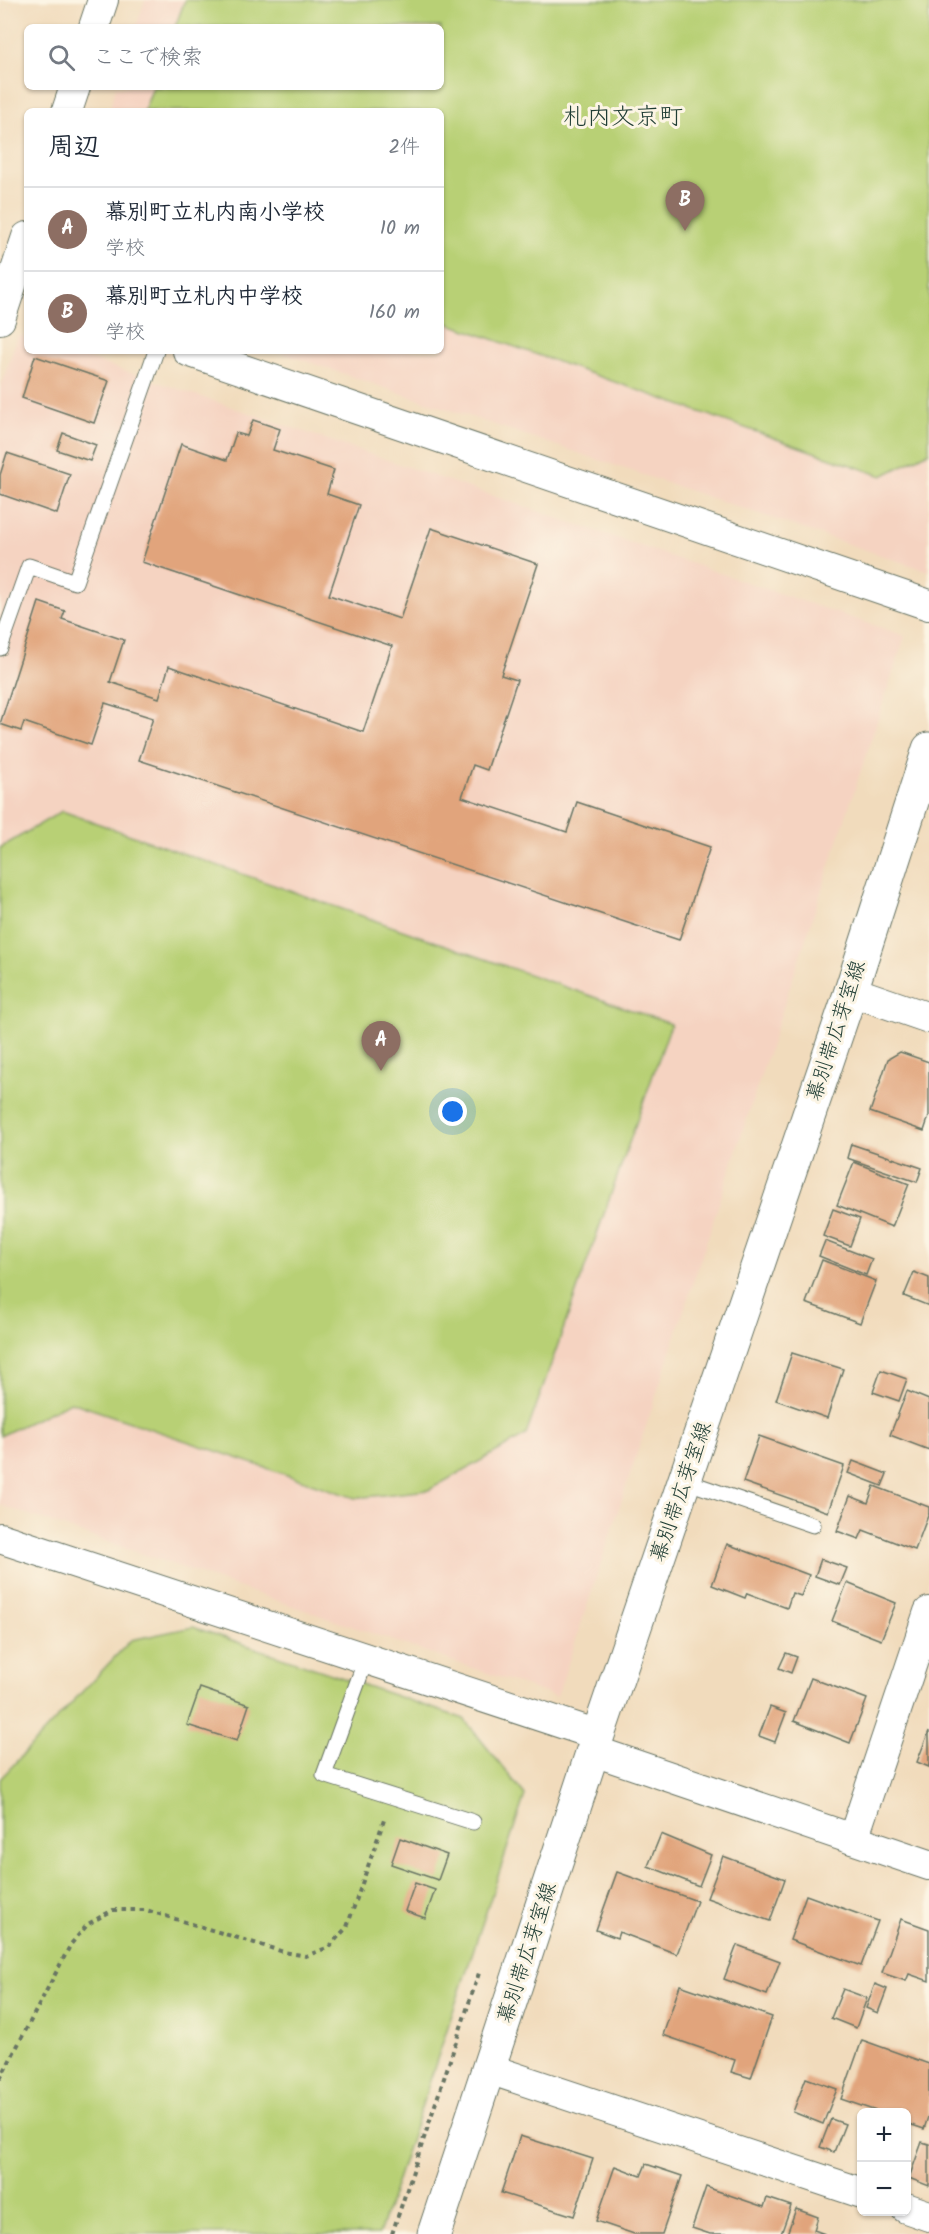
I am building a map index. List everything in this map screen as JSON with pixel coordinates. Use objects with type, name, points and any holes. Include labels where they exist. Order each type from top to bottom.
[{"type":"main road","name":"幕別帯広芽室線","points":[[434,2234],[929,749]]},
{"type":"street","points":[[95,24],[103,0]]},
{"type":"street","points":[[68,108],[74,90]]},
{"type":"street","points":[[0,319],[19,293],[24,258]]},
{"type":"street","points":[[197,354],[929,605]]},
{"type":"street","points":[[850,991],[929,1018]]},
{"type":"street","points":[[0,1538],[366,1659],[929,1865]]},
{"type":"street","points":[[853,1839],[929,1612]]},
{"type":"street","points":[[489,2069],[857,2192]]},
{"type":"street","points":[[911,2210],[929,2216]]},
{"type":"lane","points":[[0,648],[29,566],[75,582],[155,354]]},
{"type":"lane","points":[[685,1481],[813,1525]]},
{"type":"lane","points":[[366,1659],[324,1776],[472,1822]]},
{"type":"path","points":[[0,2079],[71,1944],[88,1924],[113,1910],[146,1910],[284,1952],[306,1956],[329,1947],[347,1927],[392,1797]]},
{"type":"shaded area","points":[[145,0],[929,0],[928,571],[285,354],[444,354],[444,108],[110,108],[115,90],[444,90],[444,24],[137,24]]},
{"type":"shaded area","points":[[18,335],[24,337],[24,354],[75,354],[905,636],[557,1697],[0,1505],[0,389]]},
{"type":"green space","points":[[185,0],[929,0],[929,452],[882,476],[444,322],[444,108],[145,108],[152,90],[444,90],[444,24],[176,24]]},
{"type":"green space","points":[[62,811],[671,1024],[526,1435],[429,1490],[355,1498],[71,1402],[0,1436],[0,848]]},
{"type":"green space","points":[[193,1627],[464,1719],[525,1795],[379,2234],[0,2234],[0,1779],[131,1640]]},
{"type":"building","points":[[35,356],[109,381],[94,423],[22,398]]},
{"type":"building","points":[[253,420],[280,429],[273,450],[334,470],[327,494],[359,505],[329,595],[400,619],[431,528],[538,564],[501,675],[517,680],[487,770],[473,765],[462,797],[567,832],[577,802],[710,847],[679,940],[139,760],[153,718],[105,703],[91,745],[24,722],[21,731],[0,724],[39,602],[65,611],[62,619],[124,640],[110,682],[159,698],[169,666],[363,732],[392,646],[142,562],[181,444],[227,460],[236,433],[247,436]]},
{"type":"building","points":[[63,433],[96,445],[90,461],[57,450]]},
{"type":"building","points":[[7,453],[70,474],[57,514],[0,494],[0,475]]},
{"type":"building","points":[[900,1052],[929,1062],[929,1116],[924,1131],[870,1112],[888,1059]]},
{"type":"building","points":[[851,1144],[922,1168],[917,1182],[847,1158]]},
{"type":"building","points":[[854,1162],[909,1184],[892,1227],[837,1205]]},
{"type":"building","points":[[833,1209],[860,1219],[850,1246],[823,1236]]},
{"type":"building","points":[[825,1241],[872,1259],[866,1275],[819,1256]]},
{"type":"building","points":[[822,1260],[876,1281],[860,1323],[806,1303]]},
{"type":"building","points":[[914,1272],[929,1278],[929,1306],[904,1296]]},
{"type":"building","points":[[792,1353],[843,1369],[827,1418],[776,1400]]},
{"type":"building","points":[[881,1370],[907,1379],[899,1401],[873,1392]]},
{"type":"building","points":[[907,1391],[929,1400],[929,1450],[890,1435]]},
{"type":"building","points":[[759,1436],[844,1466],[828,1512],[743,1482]]},
{"type":"building","points":[[853,1461],[887,1474],[882,1486],[848,1473]]},
{"type":"building","points":[[874,1486],[929,1507],[929,1513],[915,1550],[863,1530],[859,1539],[837,1531],[850,1496],[868,1503]]},
{"type":"building","points":[[727,1544],[809,1575],[801,1596],[792,1593],[787,1608],[747,1593],[745,1598],[712,1585]]},
{"type":"building","points":[[821,1559],[847,1568],[840,1585],[815,1576]]},
{"type":"building","points":[[847,1583],[896,1603],[881,1640],[832,1621]]},
{"type":"building","points":[[786,1653],[797,1657],[791,1673],[779,1668]]},
{"type":"building","points":[[811,1678],[867,1699],[850,1743],[794,1721]]},
{"type":"building","points":[[200,1688],[249,1705],[237,1741],[187,1725]]},
{"type":"building","points":[[770,1707],[786,1713],[775,1742],[759,1736]]},
{"type":"building","points":[[929,1731],[929,1767],[917,1762]]},
{"type":"building","points":[[661,1834],[711,1855],[699,1886],[648,1866]]},
{"type":"building","points":[[400,1838],[447,1855],[438,1880],[391,1864]]},
{"type":"building","points":[[723,1856],[785,1879],[770,1921],[707,1898]]},
{"type":"building","points":[[617,1872],[697,1901],[677,1954],[619,1932],[617,1938],[596,1930]]},
{"type":"building","points":[[415,1883],[435,1890],[425,1918],[405,1911]]},
{"type":"building","points":[[806,1895],[878,1921],[861,1966],[790,1940]]},
{"type":"building","points":[[901,1919],[929,1929],[929,1981],[909,1974],[906,1981],[882,1973]]},
{"type":"building","points":[[737,1945],[780,1961],[767,1995],[724,1979]]},
{"type":"building","points":[[875,1984],[887,1989],[878,2013],[866,2008]]},
{"type":"building","points":[[680,1985],[772,2017],[751,2078],[731,2072],[735,2060],[663,2035]]},
{"type":"building","points":[[843,1989],[867,1998],[856,2028],[831,2018]]},
{"type":"building","points":[[862,2040],[929,2064],[929,2114],[924,2129],[911,2125],[911,2108],[867,2108],[841,2099]]},
{"type":"building","points":[[806,2078],[837,2089],[823,2124],[793,2112]]},
{"type":"building","points":[[831,2119],[845,2124],[834,2152],[820,2147]]},
{"type":"building","points":[[520,2136],[593,2159],[574,2216],[501,2193]]},
{"type":"building","points":[[922,2142],[929,2144],[929,2186],[911,2179],[911,2172]]},
{"type":"building","points":[[646,2164],[682,2176],[662,2234],[634,2234],[596,2221],[615,2166],[641,2176]]},
{"type":"building","points":[[706,2187],[764,2207],[767,2198],[791,2206],[781,2234],[710,2234],[692,2228]]},
{"type":"building","points":[[796,2209],[818,2217],[814,2230],[825,2234],[787,2234]]},
{"type":"place","name":"幕別町立札内中学校","points":[[685,231]]},
{"type":"place","name":"幕別町立札内南小学校","points":[[381,1071]]},
{"type":"district","name":"札内文京町","points":[[623,117]]}]
